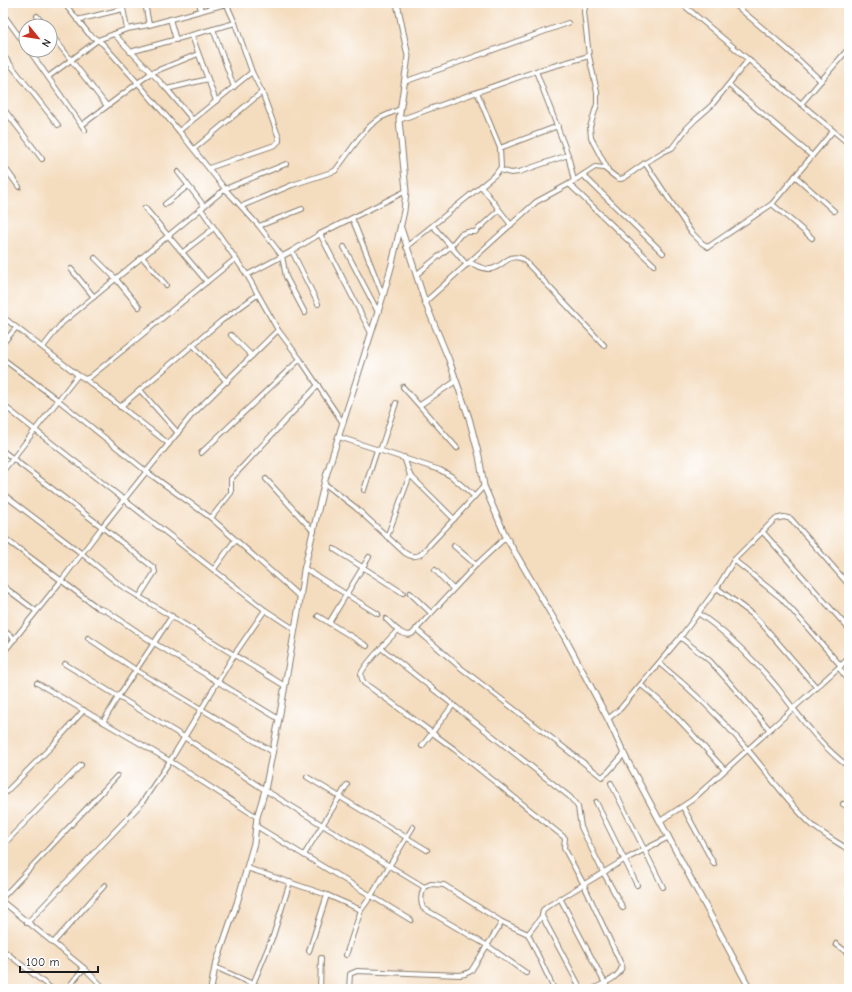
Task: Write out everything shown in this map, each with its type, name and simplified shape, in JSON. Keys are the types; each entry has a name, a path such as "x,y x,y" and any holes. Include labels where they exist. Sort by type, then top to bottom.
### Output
{"street":[{"path":"64,3 89,34 103,44 137,82 194,149 225,189 259,226 282,256 286,277 305,313"},
{"path":"122,3 127,29"},
{"path":"145,3 149,25"},
{"path":"199,3 201,10"},
{"path":"211,989 215,967 237,903 254,843 257,817 265,790 285,686 304,568 325,484 383,296 404,211 406,191 399,120 408,56 397,3"},
{"path":"586,3 584,12 589,56 597,92 597,104 590,127 590,138 609,171"},
{"path":"681,3 849,144"},
{"path":"733,3 787,49 821,81"},
{"path":"48,78 70,59 98,40 127,29 149,25 226,4 235,23 252,72 262,92 279,138 275,145 209,168"},
{"path":"77,20 123,9"},
{"path":"3,14 18,35"},
{"path":"170,19 176,40"},
{"path":"130,52 235,23"},
{"path":"404,82 568,23"},
{"path":"213,29 234,86"},
{"path":"114,34 167,89 192,119"},
{"path":"192,36 216,101"},
{"path":"58,43 106,106"},
{"path":"801,104 849,48"},
{"path":"82,125 137,82 151,73 198,54"},
{"path":"3,55 58,125"},
{"path":"399,120 536,71 589,56"},
{"path":"34,58 85,130"},
{"path":"425,302 469,264 536,202 574,182 595,167 604,168 620,179 672,148 695,120 711,106 749,59"},
{"path":"536,71 568,155 574,182"},
{"path":"179,131 252,72"},
{"path":"167,89 208,79"},
{"path":"729,85 812,156"},
{"path":"194,149 262,92"},
{"path":"406,246 433,226 500,170 500,148 477,92"},
{"path":"3,108 42,159"},
{"path":"242,206 292,185 335,171 370,126 380,118 400,109"},
{"path":"500,148 558,126"},
{"path":"645,163 691,232 708,247 772,204 833,131"},
{"path":"500,170 511,173 519,172 568,155"},
{"path":"43,347 62,323 225,189 286,164"},
{"path":"3,165 20,187"},
{"path":"178,172 202,207 214,228 247,275 278,330 300,359 343,423"},
{"path":"583,175 663,253"},
{"path":"795,176 834,211"},
{"path":"569,184 654,265"},
{"path":"165,204 188,186"},
{"path":"481,186 511,225"},
{"path":"247,275 320,234 406,191"},
{"path":"772,204 812,238"},
{"path":"145,208 207,282"},
{"path":"259,226 302,209"},
{"path":"416,275 451,246 461,234 475,232 499,210"},
{"path":"352,218 368,255 383,296"},
{"path":"433,226 469,264 492,268 513,257 523,259 604,345"},
{"path":"400,227 425,302 456,381 479,456 484,486 506,537 565,638 608,719 624,754 750,989"},
{"path":"182,252 214,228"},
{"path":"320,234 371,333"},
{"path":"344,247 378,312"},
{"path":"292,251 318,304"},
{"path":"142,257 166,285"},
{"path":"95,258 116,279 139,307"},
{"path":"85,379 101,369 235,259"},
{"path":"71,269 94,296"},
{"path":"120,407 220,321 257,295"},
{"path":"3,317 169,444"},
{"path":"3,343 16,328"},
{"path":"3,653 61,581 102,526 125,500 191,416 278,330"},
{"path":"231,336 252,356"},
{"path":"193,345 227,382"},
{"path":"3,359 58,400 147,472 211,518 300,597"},
{"path":"201,453 300,359"},
{"path":"3,471 78,375"},
{"path":"420,405 456,381"},
{"path":"211,518 231,493 231,479 318,385"},
{"path":"403,387 457,448"},
{"path":"140,390 178,433"},
{"path":"364,490 396,403"},
{"path":"3,405 265,610 294,629"},
{"path":"340,437 404,457 451,476 474,496"},
{"path":"3,451 102,526 154,568 155,572 139,597"},
{"path":"404,457 410,475 454,519"},
{"path":"387,536 410,475"},
{"path":"266,479 314,532"},
{"path":"325,484 355,507 410,556 420,554 484,486"},
{"path":"3,494 81,553 120,585 285,686"},
{"path":"608,719 620,709 680,638 717,588 734,560 775,519 784,517 791,520 849,585"},
{"path":"762,531 849,629"},
{"path":"3,537 98,608 106,610 154,643 219,681 279,719"},
{"path":"386,619 398,630 409,635 476,565 506,537"},
{"path":"214,569 235,540"},
{"path":"454,546 476,565"},
{"path":"334,549 403,593"},
{"path":"329,623 369,557"},
{"path":"734,560 781,598 840,667 849,681"},
{"path":"304,568 378,614"},
{"path":"435,570 453,589"},
{"path":"3,586 36,611"},
{"path":"717,588 752,614 817,688"},
{"path":"410,593 431,613"},
{"path":"27,923 141,804 170,761 234,655 265,610"},
{"path":"698,613 713,623 752,659 836,758 849,768"},
{"path":"104,722 118,697 172,616"},
{"path":"318,616 367,646"},
{"path":"416,629 461,668 602,776 608,772 624,754"},
{"path":"3,630 14,639"},
{"path":"398,630 362,672 362,680 364,683 432,732 565,838 564,848 583,883 622,966 620,973 593,989"},
{"path":"88,638 136,670 273,752"},
{"path":"680,638 710,661 769,729"},
{"path":"381,648 570,797 578,807 581,827 623,908"},
{"path":"660,821 683,807 849,658"},
{"path":"658,663 682,682 717,716 812,824 849,850"},
{"path":"65,664 184,737 265,790 424,887"},
{"path":"37,683 170,761 257,817"},
{"path":"641,685 683,722 724,770"},
{"path":"422,746 453,704"},
{"path":"3,795 52,746 84,710"},
{"path":"3,845 81,765"},
{"path":"3,897 117,776"},
{"path":"307,776 427,850"},
{"path":"611,783 663,887"},
{"path":"304,855 346,785"},
{"path":"596,802 637,885"},
{"path":"843,804 849,808"},
{"path":"683,807 714,864"},
{"path":"256,826 411,920"},
{"path":"346,955 361,910 413,827"},
{"path":"528,934 542,916 543,910 560,898 624,860 669,837"},
{"path":"247,868 327,895 361,910"},
{"path":"253,984 273,936 290,882"},
{"path":"526,973 488,946 423,908 421,903 424,887 431,884 444,885 502,922 528,934 554,989"},
{"path":"53,943 105,885"},
{"path":"309,951 327,895"},
{"path":"560,898 608,989"},
{"path":"3,902 84,968 103,989"},
{"path":"542,916 581,989"},
{"path":"349,989 350,974 357,971 465,974 471,971 502,922"},
{"path":"836,944 849,954"},
{"path":"3,950 52,989"},
{"path":"320,989 321,958"},
{"path":"215,967 264,989"},
{"path":"68,989 84,968"}]}
